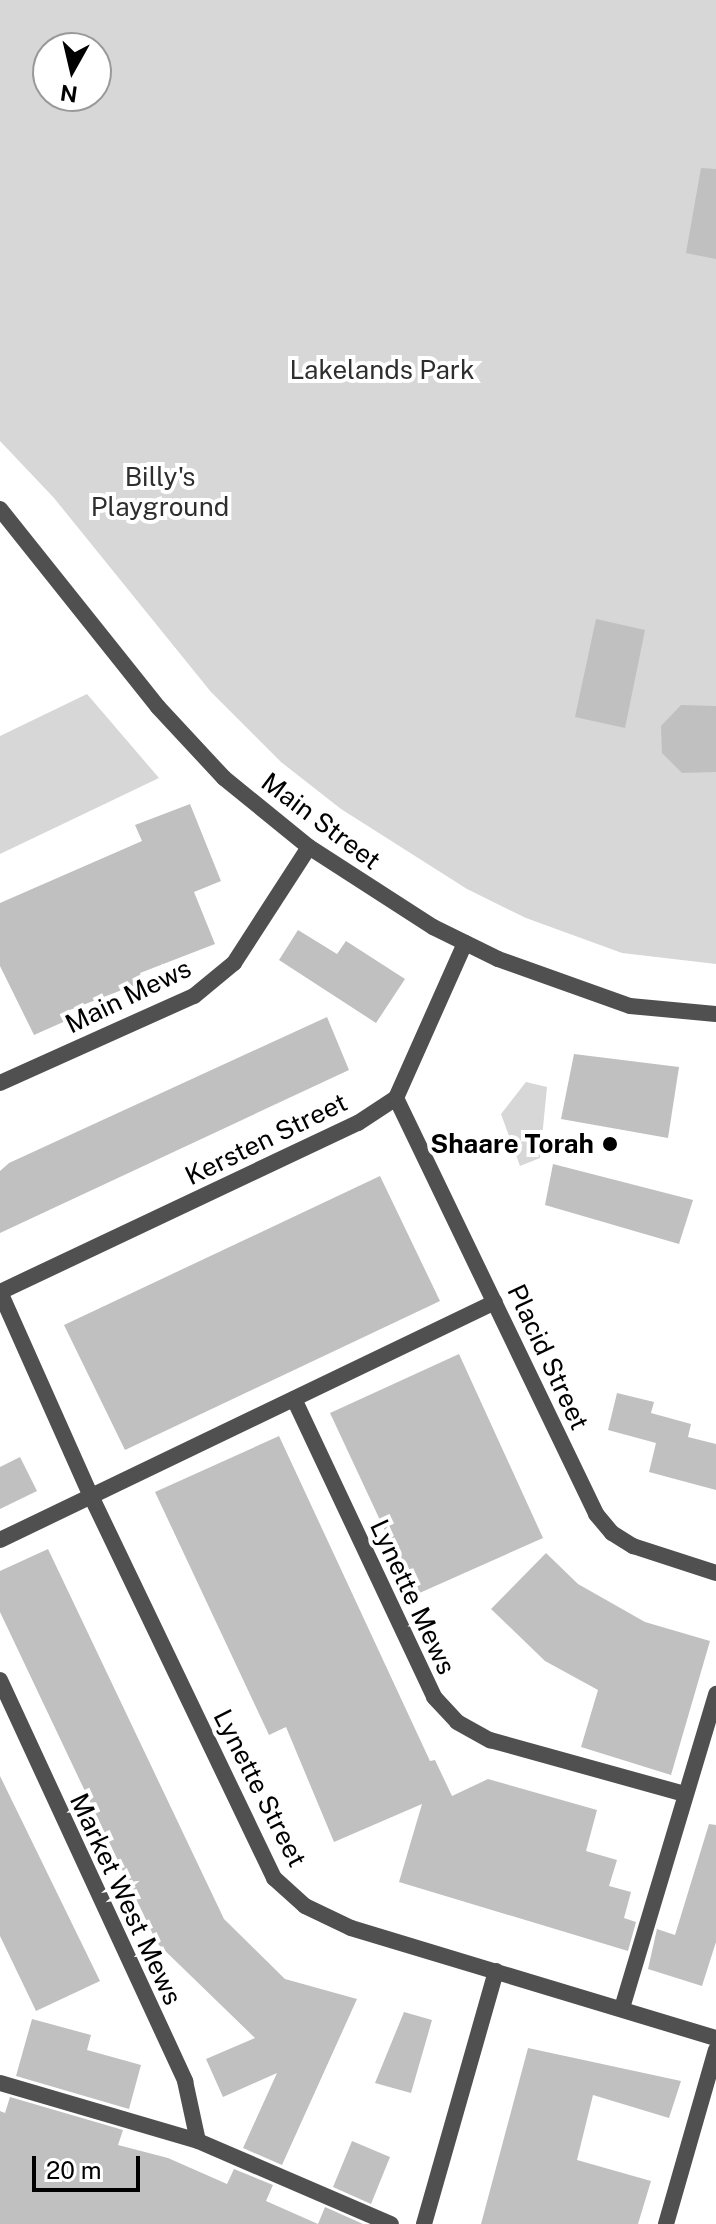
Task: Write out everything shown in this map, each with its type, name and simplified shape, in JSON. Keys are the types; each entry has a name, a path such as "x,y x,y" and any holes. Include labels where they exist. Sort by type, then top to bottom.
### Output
{"street":[{"name":"Main Street","path":"0,509 158,707 224,778 309,847 465,943 608,1001 659,1011 716,1014"},
{"name":"Main Mews","path":"0,1083 194,996 234,963 309,847"},
{"path":"396,1098 465,943"},
{"name":"Kersten Street","path":"0,1292 358,1123 396,1098"},
{"name":"Placid Street","path":"396,1098 596,1514 633,1546 716,1573"},
{"name":"Lynette Street","path":"0,1292 91,1496 274,1878 305,1906 351,1928 716,2038"},
{"path":"0,1540 495,1302"},
{"name":"Lynette Mews","path":"294,1399 434,1697 457,1722 490,1740 685,1794"},
{"name":"Market West Mews","path":"0,1680 185,2081 198,2141"},
{"path":"622,2008 716,1694"},
{"path":"424,2224 496,1971"},
{"path":"666,2224 716,2050"},
{"path":"0,2083 198,2141 391,2224"}],"green space":[{"name":"Lakelands Park","path":"0,0 716,0 716,964 622,953 526,918 467,889 341,809 281,762 211,692 54,498 0,441"},
{"path":"87,694 159,778 0,854 0,736"},
{"path":"526,1082 547,1087 540,1158 520,1166 501,1114"}],"building":[{"path":"701,168 716,169 716,259 686,253"},
{"path":"596,619 645,630 625,728 575,717"},
{"path":"681,705 716,706 716,772 682,773 662,753 661,726"},
{"path":"190,804 221,881 194,892 215,944 140,973 143,982 67,1011 70,1019 34,1035 0,966 0,903 142,841 135,825"},
{"path":"298,930 337,954 346,941 405,979 376,1023 279,960"},
{"path":"327,1017 349,1070 0,1233 0,1171 9,1163"},
{"path":"574,1054 679,1067 668,1138 561,1119"},
{"path":"553,1164 693,1200 679,1244 545,1205"},
{"path":"380,1176 440,1301 125,1450 64,1325"},
{"path":"459,1354 543,1538 415,1595 330,1413"},
{"path":"617,1393 654,1402 651,1413 691,1424 688,1437 716,1444 716,1490 649,1472 656,1443 608,1430"},
{"path":"279,1436 430,1761 435,1760 452,1796 488,1779 597,1810 586,1851 617,1860 609,1886 631,1892 624,1918 636,1922 628,1951 399,1882 422,1804 334,1842 286,1727 269,1735 155,1492"},
{"path":"20,1457 37,1491 0,1509 0,1467"},
{"path":"48,1549 224,1919 285,1979 357,1999 282,2165 243,2148 277,2073 223,2097 206,2059 255,2038 157,1943 0,1612 0,1571"},
{"path":"546,1553 578,1584 645,1622 710,1641 671,1775 581,1747 598,1690 545,1661 491,1609"},
{"path":"0,1776 100,1981 36,2011 0,1936"},
{"path":"709,1824 716,1825 716,1942 702,1986 648,1969 657,1929 675,1935"},
{"path":"404,2012 432,2020 411,2093 375,2083"},
{"path":"32,2019 91,2035 87,2050 141,2065 129,2109 16,2076"},
{"path":"528,2048 681,2081 669,2118 593,2095 577,2160 651,2181 638,2224 481,2224"},
{"path":"10,2097 123,2130 118,2145 168,2158 227,2184 234,2169 273,2185 266,2201 318,2224 0,2224 0,2111 5,2113"},
{"path":"352,2141 390,2157 371,2204 333,2187"},
{"path":"325,2207 363,2224 318,2224"}],"place":[{"name":"Shaare Torah","path":"610,1144"}],"park label":[{"name":"Billy's Playground","path":"160,492"}]}
